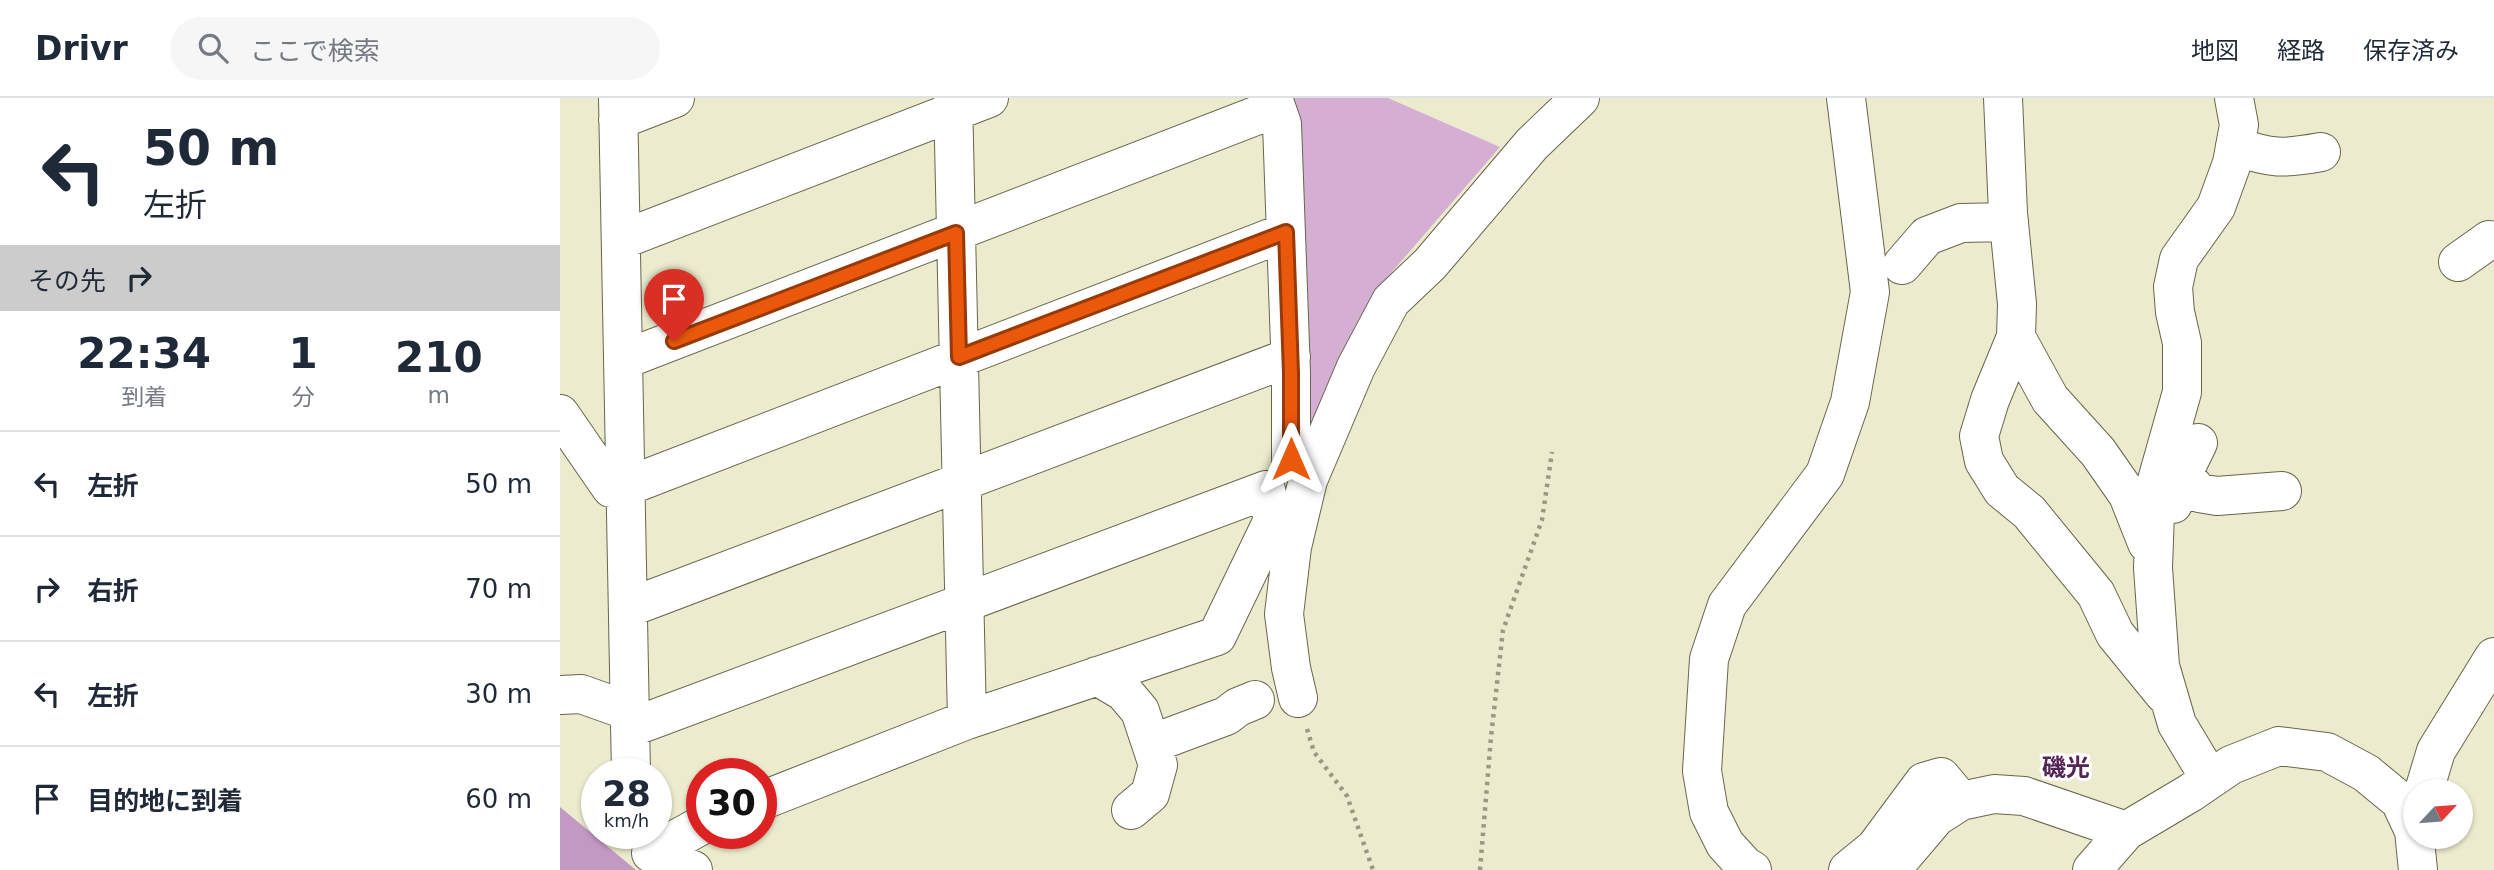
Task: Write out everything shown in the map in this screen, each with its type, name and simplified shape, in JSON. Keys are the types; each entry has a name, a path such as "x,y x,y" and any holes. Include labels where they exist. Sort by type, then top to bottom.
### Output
{"street":[{"path":"630,758 618,109 675,98"},
{"path":"621,240 953,105 989,98"},
{"path":"1298,698 1284,614 1292,547 1308,480 1356,368 1391,301 1430,264 1532,144 1580,98"},
{"path":"1752,870 1725,844 1709,812 1703,771 1709,659 1727,605 1825,474 1850,402 1870,292 1846,98"},
{"path":"2003,98 2017,337 1979,436 1984,461 2002,491 2029,512 2096,594 2115,634 2171,704"},
{"path":"2210,779 2177,724 2160,666 2154,558 2155,484 2182,393 2182,343 2173,287 2179,259 2216,207 2232,163 2239,125 2234,98"},
{"path":"623,360 956,233 1275,103 1282,124 1291,357 1291,459"},
{"path":"953,105 967,720"},
{"path":"2235,146 2266,157 2294,157 2320,152"},
{"path":"1902,265 1927,236 1961,223 2009,222"},
{"path":"560,414 611,488 625,487 1286,232"},
{"path":"2458,262 2489,240 2494,241"},
{"path":"2017,337 2050,399 2098,452 2128,495 2154,558"},
{"path":"628,608 1291,357"},
{"path":"2154,558 2169,529 2176,488 2191,459 2199,493 2217,496 2282,491"},
{"path":"560,695 581,694 629,719 965,601 1265,490 1273,520 1217,636 967,720 777,795"},
{"path":"2425,779 2436,751 2494,657"},
{"path":"1097,676 1124,692 1140,711 1158,765 1150,794 1130,810"},
{"path":"1151,744 1226,716 1255,700"},
{"path":"2092,870 2126,831 2231,765 2279,746 2326,752 2366,773 2403,801"},
{"path":"1848,870 1875,848 1924,782 1941,777 1961,801"},
{"path":"1891,870 1936,817 1961,801 1994,794 2024,796 2126,831"},
{"path":"658,849 693,870"},
{"path":"2416,849 2418,870"}],"path":[{"path":"1480,870 1503,629 1542,520 1552,452"},
{"path":"1298,698 1314,752 1347,796 1373,870"}],"shaded area":[{"path":"1288,98 1388,98 1500,147 1372,295 1305,447"},
{"path":"560,807 581,824 581,849 611,849 636,870 560,870"}],"district":[{"name":"磯光","path":"2066,768"}],"route":[{"path":"674,341 956,233 959,357 1286,232 1291,459"}]}
